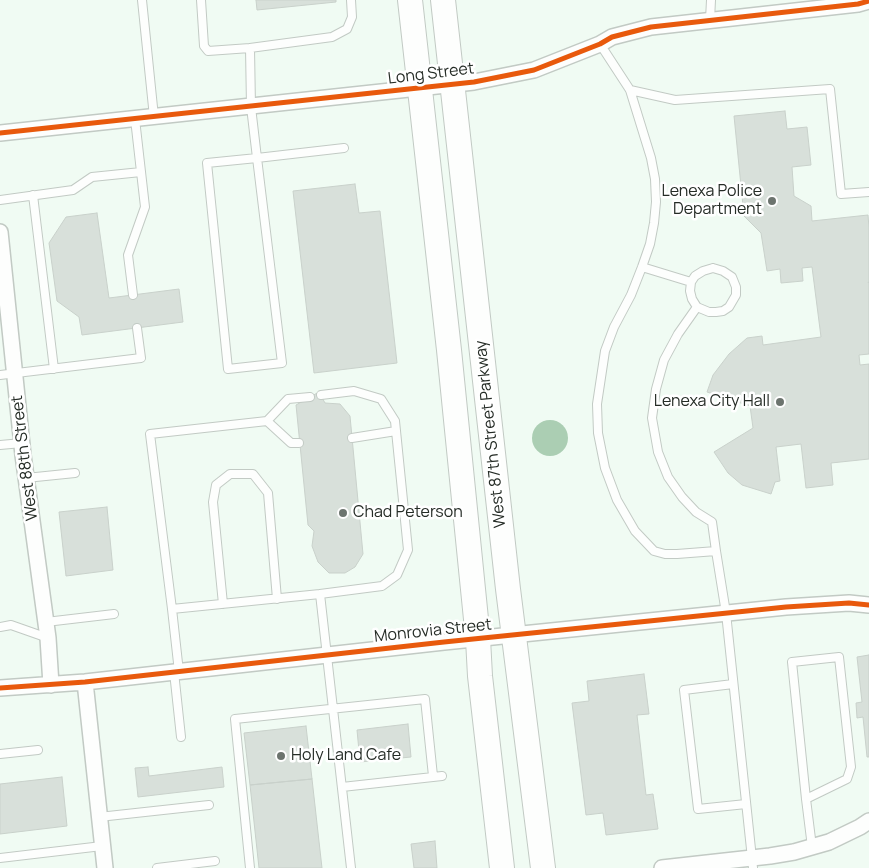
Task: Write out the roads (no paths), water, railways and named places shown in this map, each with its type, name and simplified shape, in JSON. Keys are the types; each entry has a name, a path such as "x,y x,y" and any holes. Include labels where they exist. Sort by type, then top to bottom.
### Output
{"main road":[{"name":"West 87th Street Parkway","path":"410,0 448,340 478,639 480,676 502,868"},
{"name":"West 87th Street Parkway","path":"443,0 514,635 543,868"}],"street":[{"name":"Long Street","path":"0,133 474,82 534,70 600,44 612,37 651,27 865,3"},
{"name":"West 88th Street","path":"0,232 7,375 22,443 48,638 51,685"},
{"name":"Monrovia Street","path":"0,688 85,682 786,607 849,603 869,605"},
{"path":"85,682 105,868"},
{"path":"662,868 752,863 829,842 869,822"}],"lane":[{"path":"142,0 154,117"},
{"path":"201,0 204,46 208,51 250,48 332,37 347,29 352,17 350,0"},
{"path":"710,20 711,0"},
{"path":"600,44 630,90 651,158 655,179 656,202 650,244 631,295 614,327 605,351 597,404 598,433 605,468 618,500 636,531 654,551 665,554 716,551"},
{"path":"250,48 252,106 257,158 282,364 228,369 208,163 257,158 344,148"},
{"path":"630,90 675,100 830,89 841,194 869,192"},
{"path":"133,295 128,255 145,207 135,119"},
{"path":"0,200 73,190 92,178 141,172"},
{"path":"33,195 54,369"},
{"path":"642,267 691,282"},
{"path":"713,268 723,270 732,277 736,287 736,295 729,307 723,311 709,312 697,307 692,299 690,291 691,282 695,276 704,271 713,268"},
{"path":"697,307 678,334 664,360 656,389 652,418 658,452 668,478 682,498 696,512 712,522 726,613 752,863"},
{"path":"7,375 141,358 137,328"},
{"path":"172,609 382,586 397,575 408,550 395,421 380,399 354,391 321,395"},
{"path":"181,736 172,609 150,434 267,421 288,399 310,397"},
{"path":"267,421 291,443 300,443"},
{"path":"352,438 396,432"},
{"path":"0,445 22,443"},
{"path":"26,478 74,473"},
{"path":"222,604 213,502 216,485 230,474 254,474 268,493 277,598"},
{"path":"320,594 351,868"},
{"path":"46,622 114,614"},
{"path":"0,627 10,625 48,638"},
{"path":"806,799 847,779 851,767 839,657 792,662 806,799 812,847"},
{"path":"733,684 684,690 698,809 746,804"},
{"path":"250,868 235,719 425,699 433,776"},
{"path":"0,754 38,750"},
{"path":"342,787 442,776"},
{"path":"99,818 209,805"},
{"path":"0,858 102,846"},
{"path":"157,868 215,861"}],"place":[{"name":"Lenexa Police Department","path":"772,201"},
{"name":"Lenexa City Hall","path":"780,402"},
{"name":"Chad Peterson","path":"343,513"},
{"name":"Holy Land Cafe","path":"281,756"}]}
